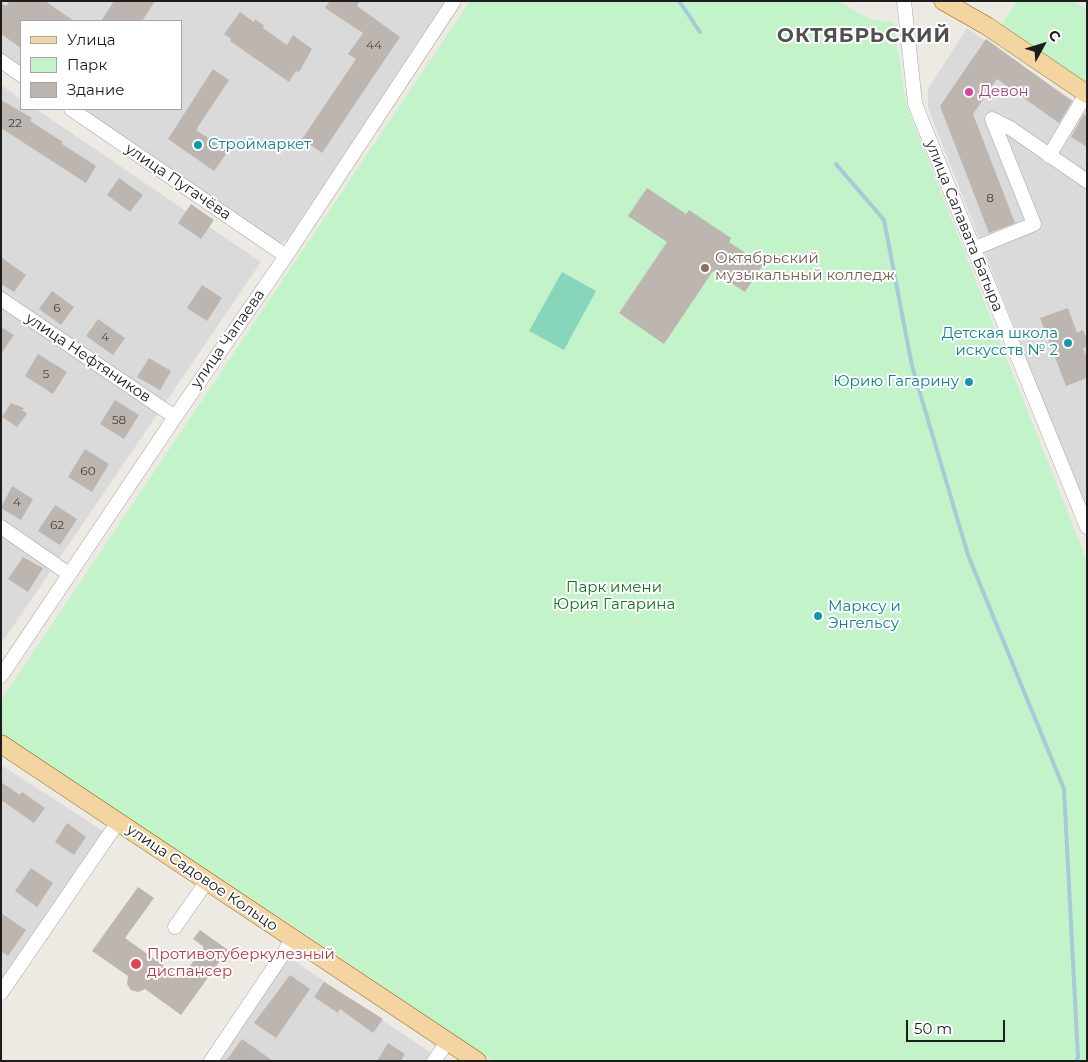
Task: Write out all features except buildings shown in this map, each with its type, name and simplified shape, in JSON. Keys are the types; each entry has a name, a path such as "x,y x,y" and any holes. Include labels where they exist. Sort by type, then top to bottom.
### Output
{"main road":[{"path":"943,1 987,26 1086,94"},
{"name":"улица Садовое Кольцо","path":"1,744 477,1061"}],"street":[{"name":"улица Чапаева","path":"1,676 286,256 454,1"},
{"name":"улица Салавата Батыра","path":"904,1 915,103 1087,527"},
{"path":"1,62 20,74"},
{"path":"1049,156 1086,94"},
{"name":"улица Пугачёва","path":"71,110 286,256"},
{"path":"973,249 1034,224 992,119 1010,128 1087,181"},
{"name":"улица Нефтяников","path":"1,299 175,417"},
{"path":"1,527 70,574"},
{"path":"1,992 118,822"},
{"path":"175,927 207,881"},
{"path":"211,1061 293,939"},
{"path":"434,1061 448,1041"}],"shaded area":[{"path":"1,1 446,1 288,239 282,243 279,243 81,110 182,110 182,20 20,20 20,68 1,55"},
{"path":"967,28 1087,110 1087,512 928,108 928,89"},
{"path":"1,85 20,98 20,110 37,110 261,262 1,644"},
{"path":"1,765 103,831 1,993"},
{"path":"287,956 443,1061 218,1061"}],"green space":[{"name":"Парк имени Юрия Гагарина","path":"470,1 838,1 872,20 894,22 906,104 1087,561 1087,1061 493,1061 313,939 1,735 1,700"},
{"path":"1017,1 1074,1 1087,10 1087,91 998,30"},
{"path":"562,272 596,291 564,350 529,331"}],"waterway":[{"path":"679,1 700,32"},
{"path":"836,164 884,220 912,366 968,555 1064,789 1078,1058 1076,1061"}],"place":[{"name":"Девон","path":"969,92"},
{"name":"Строймаркет","path":"198,145"},
{"name":"Октябрьский музыкальный колледж","path":"705,268"},
{"name":"Детская школа искусств № 2","path":"1068,343"},
{"name":"Юрию Гагарину","path":"969,382"},
{"name":"Марксу и Энгельсу","path":"818,616"},
{"name":"Противотуберкулезный диспансер","path":"136,964"}],"district":[{"name":"ОКТЯБРЬСКИЙ","path":"864,36"}]}
